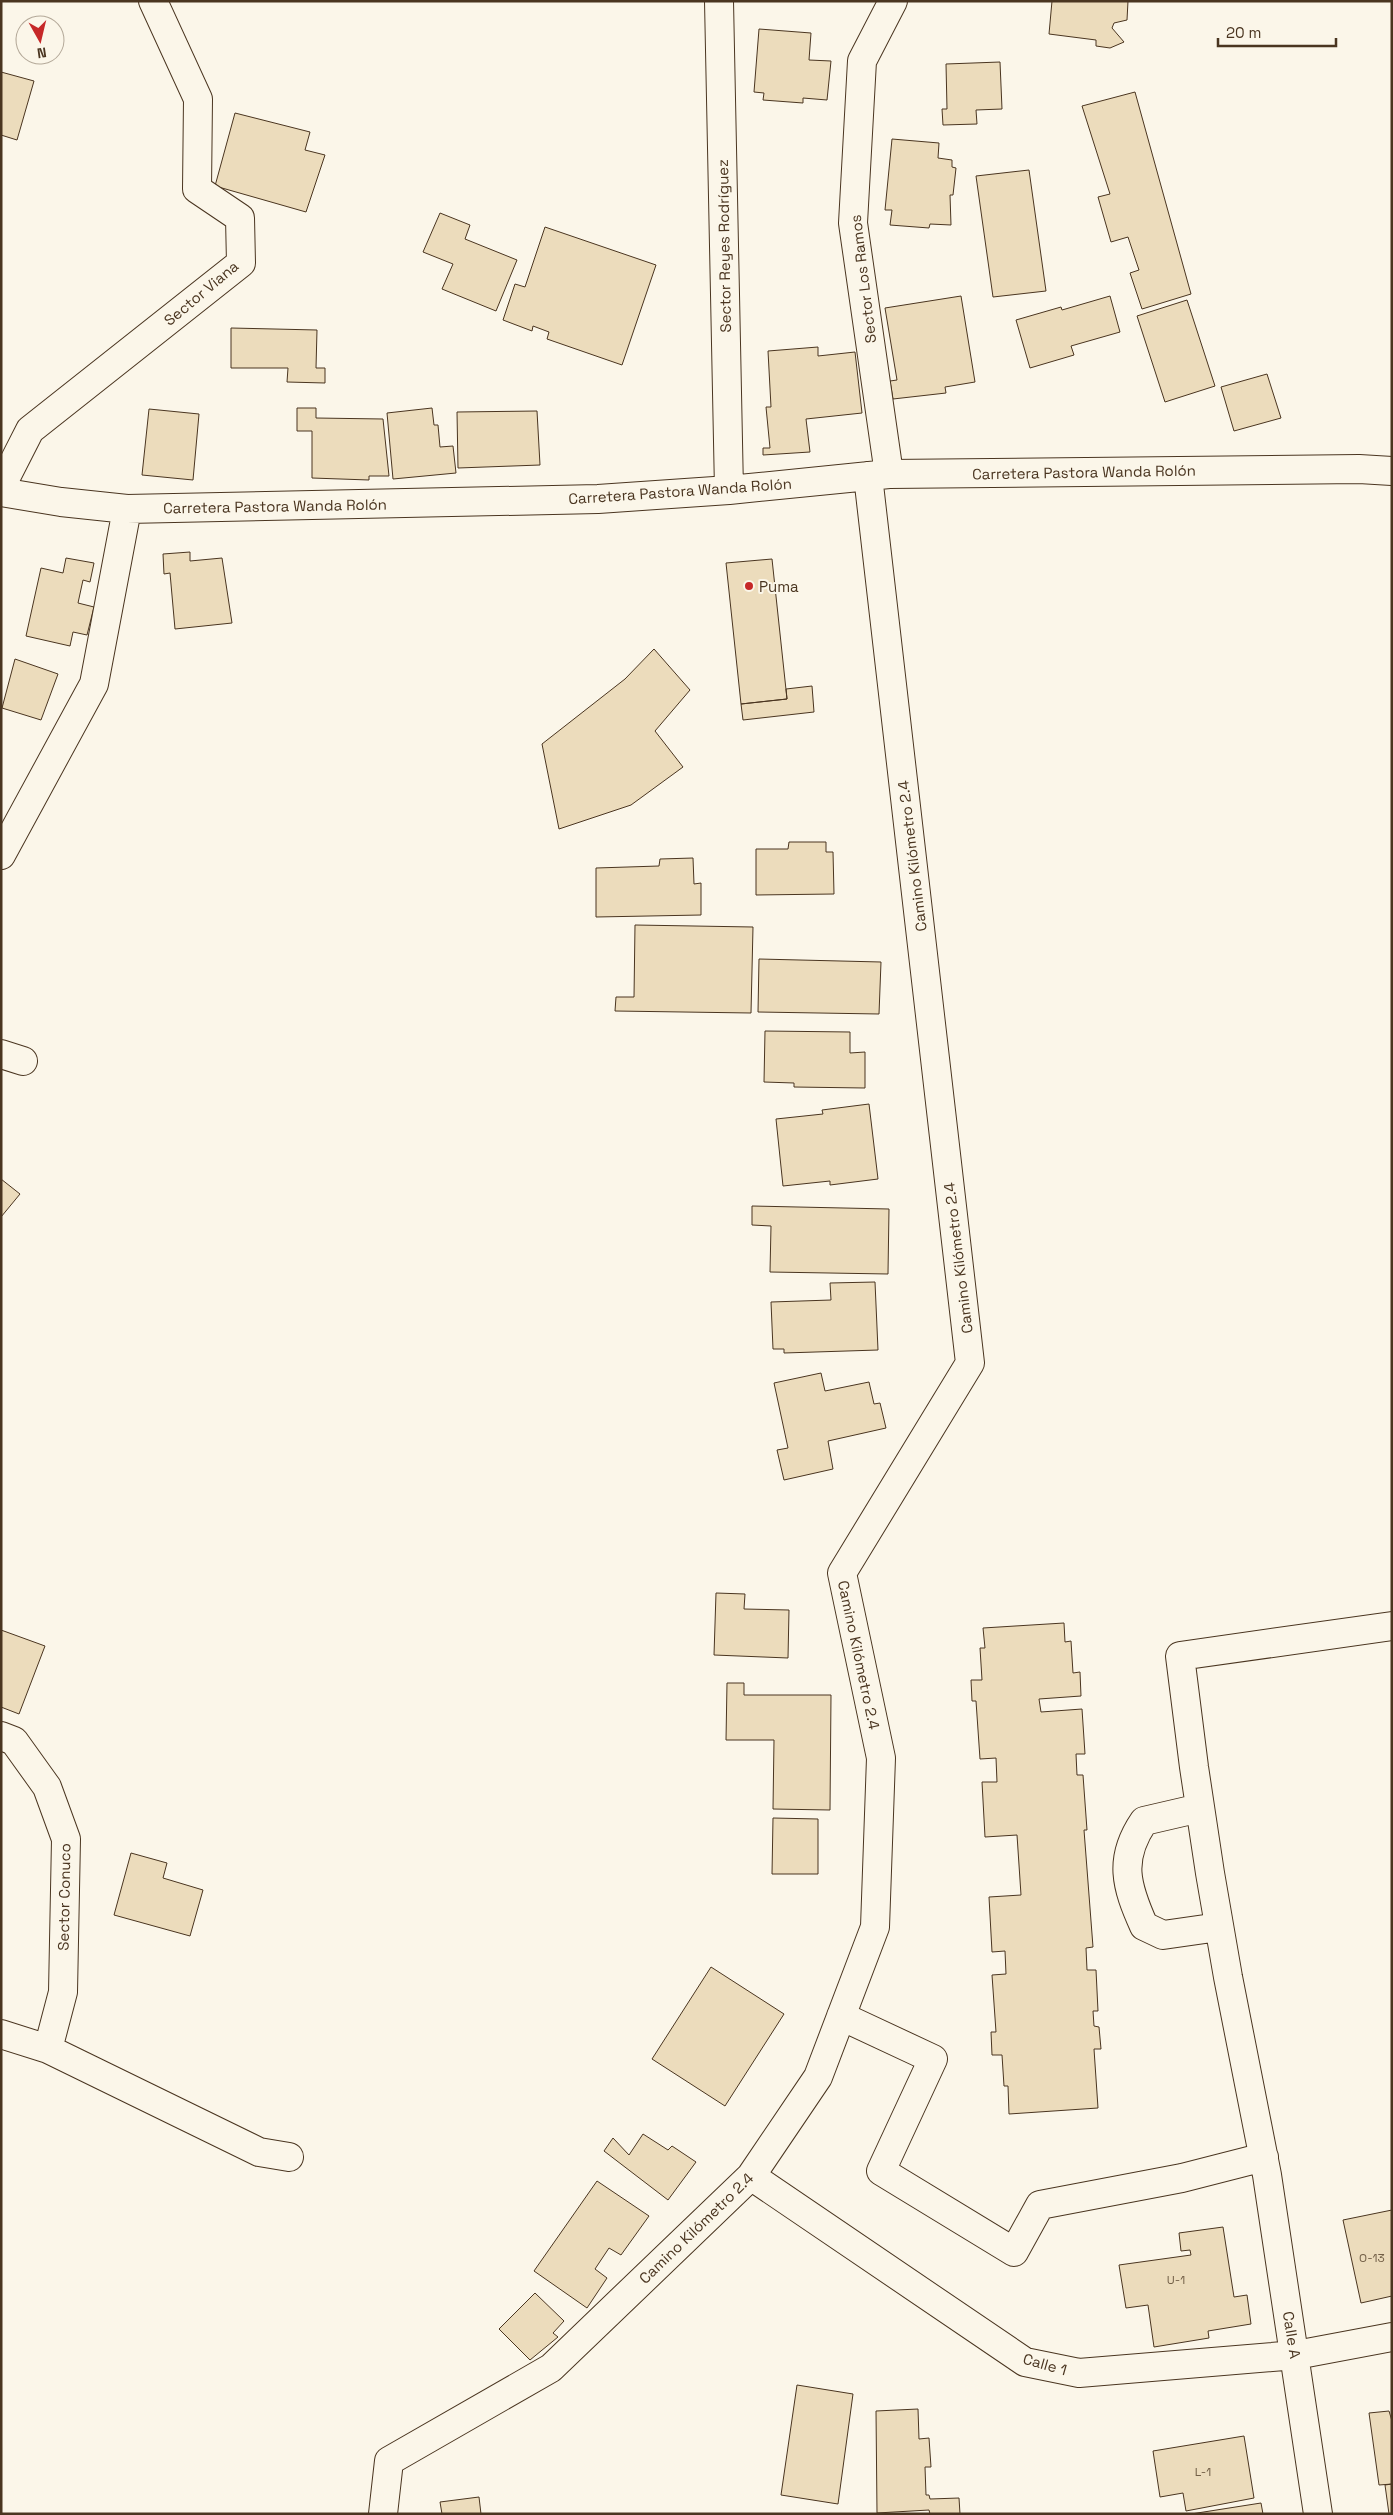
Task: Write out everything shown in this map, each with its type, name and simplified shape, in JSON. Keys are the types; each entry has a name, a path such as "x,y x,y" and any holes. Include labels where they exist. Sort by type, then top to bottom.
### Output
{"street":[{"name":"Sector Viana","path":"1,487 30,430 241,263 240,218 197,189 198,99 153,1"},
{"name":"Sector Reyes Rodríguez","path":"719,1 729,490"},
{"name":"Sector Los Ramos","path":"878,475 853,223 862,61 893,1"},
{"name":"Carretera Pastora Wanda Rolón","path":"1359,469 1392,455"},
{"name":"Carretera Pastora Wanda Rolón","path":"1,492 61,502 127,509 598,498 729,490 878,475 1359,469 1392,471"},
{"name":"Camino Kilómetro 2.4","path":"383,2514 389,2461 551,2368 751,2176 818,2077 876,1927 881,1758 842,1572 970,1363 878,475"},
{"path":"1,856 94,684 127,509"},
{"name":"Calle A","path":"1318,2514 1296,2355 1264,2157 1219,1927 1200,1808 1180,1656 1392,1626"},
{"name":"Sector Conuco","path":"1,1736 14,1741 48,1786 66,1839 63,1992 48,2049"},
{"path":"1200,1808 1144,1821 1132,1839 1126,1863 1135,1905 1144,1926 1163,1935 1219,1927"},
{"path":"841,2016 933,2059 881,2171 1014,2252 1040,2205 1182,2178 1264,2157"},
{"path":"1,2034 48,2049 259,2152 289,2157"},
{"name":"Calle 1","path":"751,2176 1025,2362 1079,2373 1296,2355 1392,2337"}],"building":[{"path":"1052,1 1128,1 1127,20 1114,23 1112,28 1124,42 1110,48 1096,46 1096,40 1049,34"},
{"path":"759,29 811,33 809,60 831,61 827,100 803,98 803,103 763,100 764,93 754,92"},
{"path":"1000,62 1002,109 976,110 977,124 943,125 942,109 947,109 946,64"},
{"path":"1,72 34,81 17,140 1,135"},
{"path":"1135,92 1191,294 1142,309 1130,273 1139,270 1128,237 1111,242 1098,197 1110,194 1082,106"},
{"path":"235,113 310,132 305,150 325,155 306,212 215,186"},
{"path":"892,139 939,143 938,158 952,160 952,167 956,168 953,195 950,195 951,225 930,224 929,228 890,225 892,210 885,210"},
{"path":"1029,170 1046,291 993,297 976,176"},
{"path":"440,213 470,225 465,239 517,260 496,311 442,289 453,264 423,252"},
{"path":"545,227 656,265 622,365 547,339 549,332 533,326 532,331 503,320 515,284 525,287"},
{"path":"961,296 975,382 945,387 946,393 893,399 890,381 897,380 885,308"},
{"path":"1110,296 1120,332 1071,346 1074,355 1030,368 1016,320 1061,307 1062,310"},
{"path":"1187,300 1215,386 1165,402 1137,316"},
{"path":"231,328 317,330 316,368 325,368 325,383 287,382 288,368 231,368"},
{"path":"818,347 818,356 855,352 862,413 806,419 810,452 763,455 763,448 770,448 766,407 771,407 768,351"},
{"path":"1267,374 1281,418 1234,431 1221,387"},
{"path":"297,408 316,408 316,418 383,419 389,476 369,476 369,480 312,478 312,431 297,431"},
{"path":"432,408 434,425 438,425 440,447 453,446 456,473 393,479 387,413"},
{"path":"149,409 199,414 193,480 142,475"},
{"path":"537,411 540,465 458,468 457,412"},
{"path":"190,552 190,561 222,558 232,623 175,629 170,573 164,574 163,554"},
{"path":"66,558 94,563 90,582 83,580 78,603 94,607 87,635 73,632 70,646 26,636 41,568 63,573"},
{"path":"772,559 787,699 741,704 726,563"},
{"path":"654,649 690,690 655,731 683,767 631,805 559,829 542,744 625,679"},
{"path":"15,659 58,674 41,720 2,708"},
{"path":"812,686 814,712 743,720 741,704 787,699 786,689"},
{"path":"789,842 826,842 826,852 833,852 834,894 756,895 756,849 788,849"},
{"path":"693,858 694,884 701,883 701,915 596,917 596,868 659,866 660,859"},
{"path":"635,925 753,927 751,1013 615,1011 616,997 634,997"},
{"path":"759,959 881,962 879,1014 758,1012"},
{"path":"765,1031 850,1032 850,1053 865,1052 865,1088 794,1087 794,1083 764,1082"},
{"path":"869,1104 878,1179 830,1185 830,1181 783,1186 776,1119 823,1114 822,1110"},
{"path":"1,1179 20,1194 1,1217"},
{"path":"752,1206 889,1209 888,1274 770,1272 771,1226 752,1225"},
{"path":"875,1282 878,1350 784,1353 784,1349 773,1349 771,1302 831,1300 830,1283"},
{"path":"821,1373 825,1391 869,1382 874,1404 880,1403 886,1428 828,1441 833,1469 784,1480 777,1450 788,1448 774,1383"},
{"path":"716,1593 745,1594 744,1609 789,1610 788,1658 714,1655"},
{"path":"1064,1623 1065,1642 1071,1641 1073,1673 1080,1672 1081,1696 1039,1699 1041,1712 1082,1709 1085,1754 1076,1754 1077,1775 1083,1775 1087,1830 1084,1830 1093,1947 1086,1948 1087,1970 1096,1970 1098,2011 1093,2011 1094,2026 1099,2027 1101,2049 1094,2049 1098,2108 1009,2114 1008,2086 1004,2086 1002,2055 992,2055 991,2032 996,2032 992,1975 1006,1974 1005,1951 992,1952 989,1897 1021,1895 1017,1835 985,1837 982,1782 997,1782 996,1758 980,1759 976,1701 972,1701 971,1680 982,1680 980,1648 985,1648 983,1628"},
{"path":"1,1630 45,1646 19,1714 1,1707"},
{"path":"727,1683 744,1683 744,1695 831,1695 830,1810 773,1809 774,1740 726,1740"},
{"path":"773,1818 818,1819 818,1874 772,1874"},
{"path":"131,1853 167,1863 163,1878 203,1890 190,1936 114,1915"},
{"path":"711,1967 784,2014 725,2106 652,2059"},
{"path":"643,2134 668,2150 672,2146 696,2162 668,2200 604,2151 613,2138 629,2155"},
{"path":"597,2181 649,2216 621,2255 609,2248 595,2269 607,2278 587,2308 534,2271"},
{"path":"1392,2210 1392,2296 1361,2303 1343,2220"},
{"path":"1223,2227 1234,2297 1247,2295 1251,2324 1208,2331 1209,2338 1154,2347 1148,2305 1126,2308 1119,2265 1191,2255 1190,2250 1181,2251 1179,2233"},
{"path":"535,2293 564,2321 553,2333 558,2337 530,2360 499,2329"},
{"path":"797,2385 853,2394 838,2504 781,2495"},
{"path":"918,2409 919,2439 929,2438 931,2467 925,2467 926,2495 929,2495 930,2499 959,2498 960,2514 930,2514 929,2510 877,2513 876,2411"},
{"path":"1389,2411 1392,2421 1392,2484 1379,2485 1369,2413"},
{"path":"1244,2436 1254,2498 1186,2511 1183,2493 1160,2497 1153,2451"},
{"path":"1392,2484 1392,2514 1389,2514 1385,2485"},
{"path":"479,2497 481,2514 442,2514 440,2502"},
{"path":"1261,2503 1263,2514 1191,2514"}],"place":[{"name":"Puma","path":"749,586"}]}
